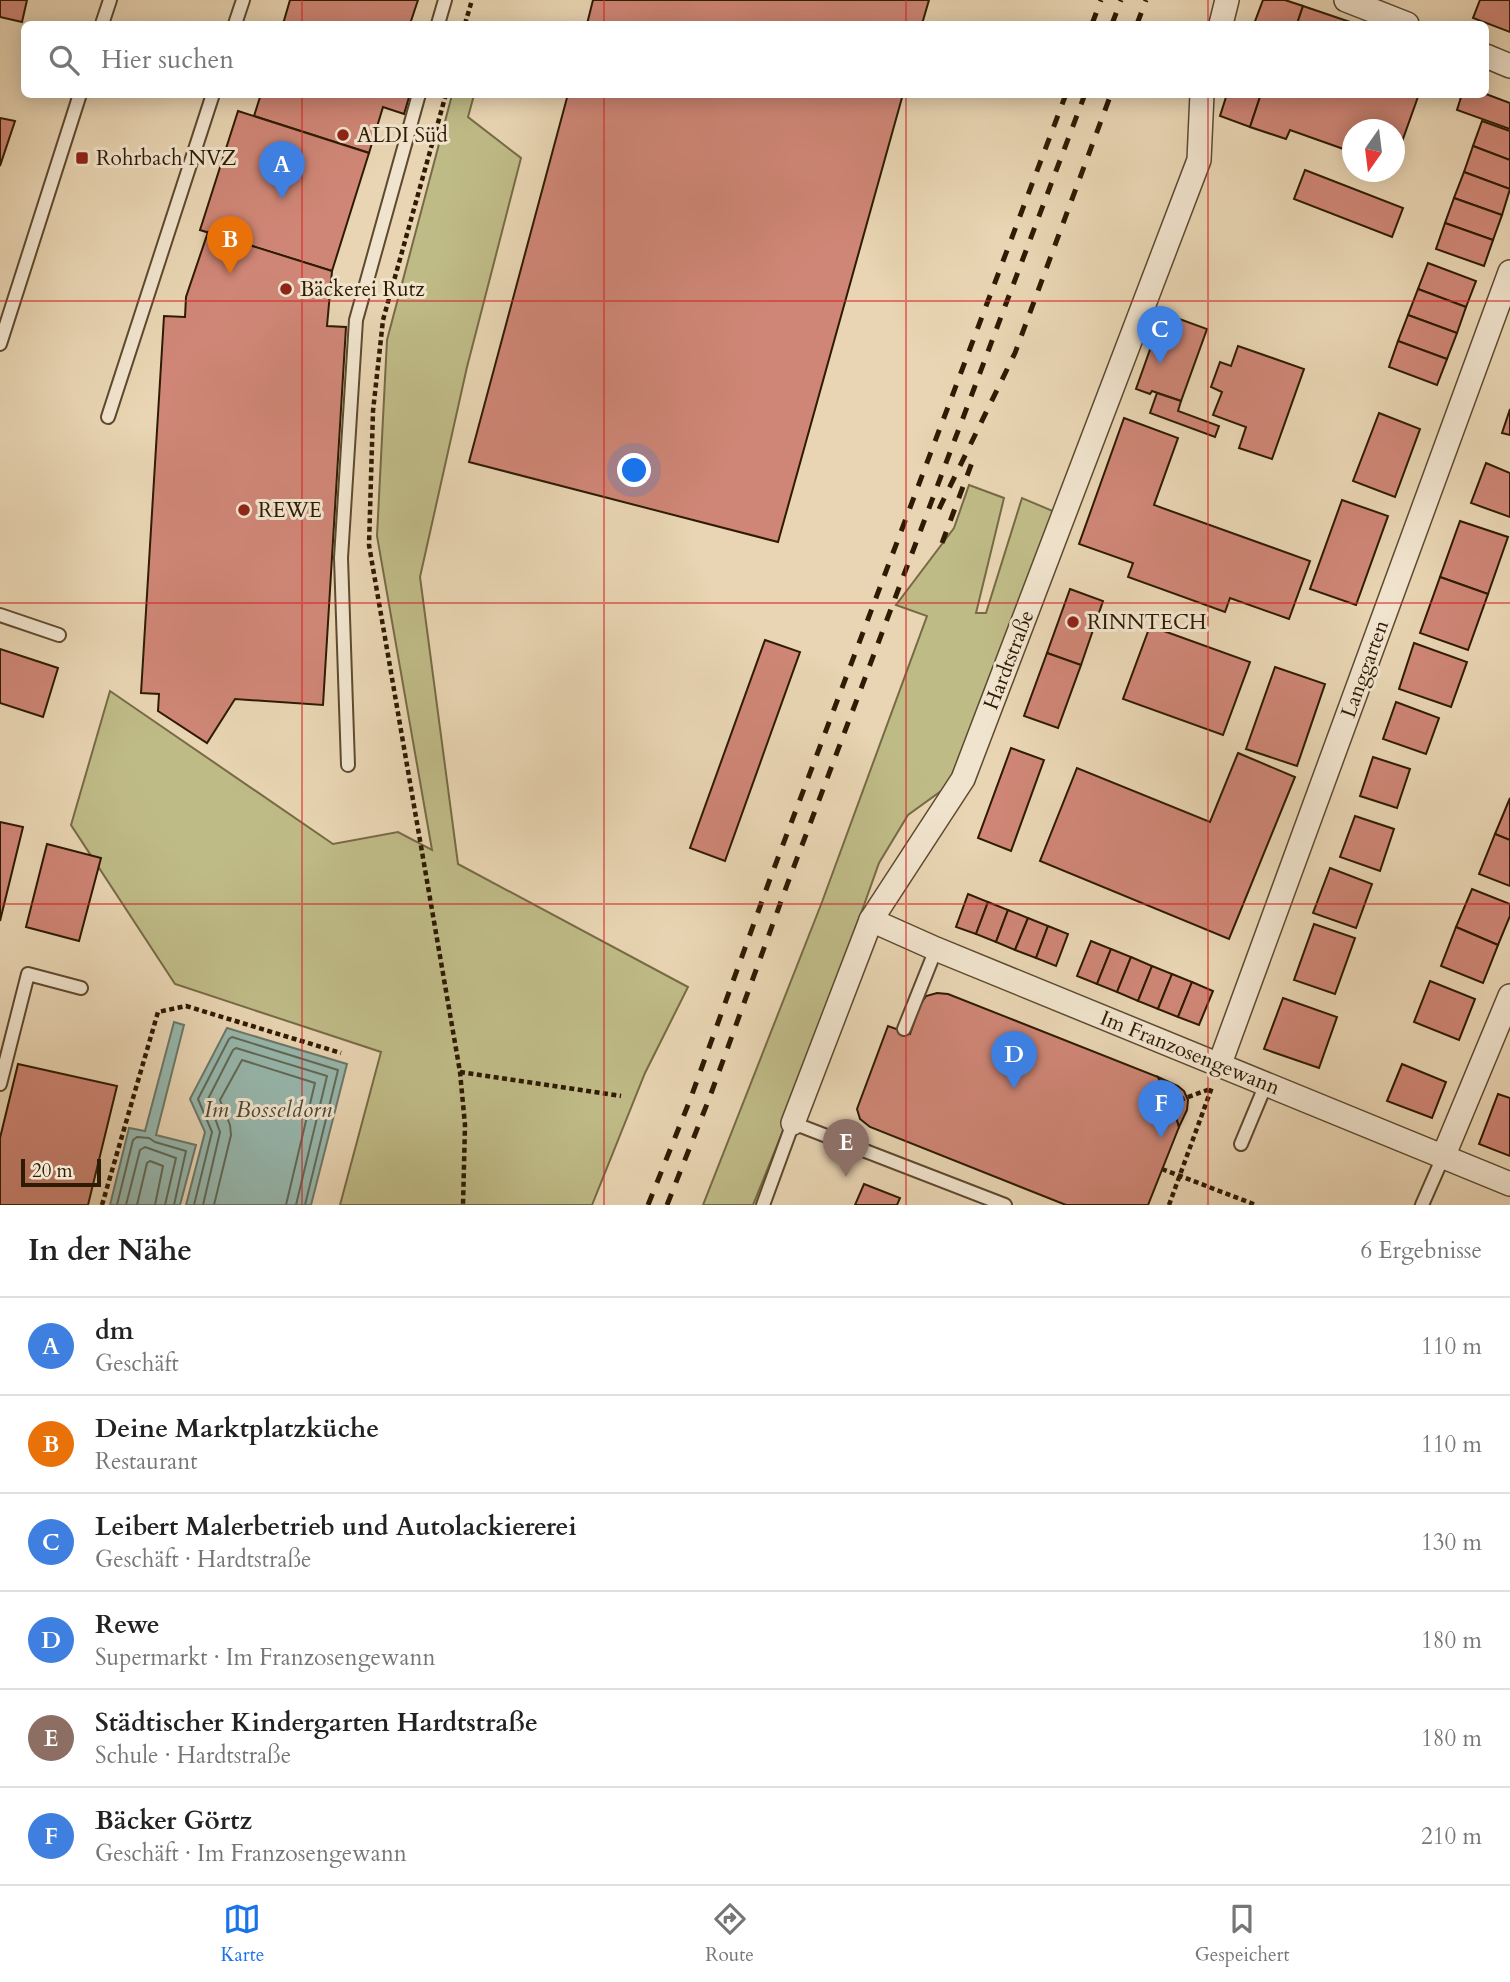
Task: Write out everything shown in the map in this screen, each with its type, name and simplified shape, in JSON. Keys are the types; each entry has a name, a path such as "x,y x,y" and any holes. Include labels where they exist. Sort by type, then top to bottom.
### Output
{"street":[{"path":"1222,21 1227,0"},
{"path":"1346,0 1400,21"},
{"path":"1489,57 1510,66"},
{"name":"Hardtstraße","path":"793,1123 871,920 963,779 1199,160 1202,98"},
{"name":"Langgarten","path":"1219,1066 1510,272"},
{"name":"Im Franzosengewann","path":"871,920 1510,1184"},
{"path":"1443,1157 1510,996"}],"lane":[{"path":"103,21 110,0"},
{"path":"236,21 243,0"},
{"path":"439,21 445,0"},
{"path":"0,344 79,98"},
{"path":"108,417 212,98"},
{"path":"348,765 341,558 356,320 418,98"},
{"path":"0,615 59,635"},
{"path":"904,1029 936,949"},
{"path":"0,1084 28,974 81,988"},
{"path":"1241,1144 1266,1084"},
{"path":"793,1123 1005,1205"},
{"name":"Hardtstraße","path":"763,1205 793,1123"},
{"path":"1422,1205 1443,1157"}],"path":[{"path":"466,21 472,0"},
{"path":"445,98 383,320 373,411 369,545 460,1072 465,1125 463,1205"},
{"path":"102,1205 158,1012 186,1006 341,1053"},
{"path":"1169,1205 1219,1066"},
{"path":"460,1072 621,1096"},
{"path":"1172,1103 1211,1088"},
{"path":"1162,1169 1255,1205"}],"shaded area":[{"path":"451,98 473,98 468,117 521,158 467,367 420,577 458,864 688,987 645,1073 592,1205 340,1205 381,1052 175,984 71,825 110,691 333,844 398,832 432,850 377,536 387,340"},
{"path":"969,485 1004,498 976,613 986,613 1022,498 1055,512 959,778 908,815 879,863 787,1121 753,1205 703,1205 822,902 927,616 896,605 954,528"}],"water":[{"path":"174,1022 184,1025 156,1135 196,1145 180,1205 110,1205 129,1128 145,1131"},
{"name":"Im Bosseldorn","path":"227,1028 347,1064 311,1205 186,1205 205,1132 190,1099"}],"building":[{"path":"0,0 27,0 21,22 0,17"},
{"path":"290,0 418,0 411,21 284,21"},
{"path":"593,0 929,0 923,21 588,21"},
{"path":"1263,0 1285,0 1303,6 1298,21 1255,21"},
{"path":"1480,0 1510,0 1510,32 1489,24 1489,21 1473,18"},
{"path":"1303,6 1347,21 1298,21"},
{"path":"1489,95 1510,103 1510,129 1457,110 1461,98 1489,98"},
{"name":"ALDI Süd","path":"260,98 409,98 404,114 383,107 369,153 254,116"},
{"path":"567,98 902,98 778,542 469,462"},
{"path":"1226,98 1260,98 1250,127 1220,116"},
{"path":"1260,98 1418,98 1405,133 1405,119 1342,119 1342,148 1290,130 1286,139 1250,127"},
{"path":"238,111 369,153 332,271 200,230"},
{"path":"0,118 15,121 0,166"},
{"path":"1482,121 1510,131 1510,160 1473,146"},
{"path":"1473,146 1510,160 1510,189 1464,172"},
{"path":"1305,170 1403,208 1392,237 1294,199"},
{"path":"1464,172 1510,189 1502,215 1454,198"},
{"path":"1454,198 1502,215 1493,240 1445,223"},
{"path":"1445,223 1493,240 1484,266 1436,249"},
{"name":"REWE","path":"208,232 332,271 327,326 346,327 323,705 235,699 207,743 158,711 159,694 141,693 164,316 185,317 186,297"},
{"path":"1428,263 1476,281 1466,307 1418,289"},
{"path":"1418,289 1466,307 1457,333 1408,315"},
{"path":"1163,313 1207,329 1181,401 1152,391 1150,394 1136,389"},
{"path":"1408,315 1457,333 1447,359 1398,341"},
{"path":"1398,341 1447,359 1437,385 1389,367"},
{"path":"1238,346 1304,369 1272,459 1239,448 1246,427 1213,415 1222,392 1211,387 1220,362 1231,366"},
{"path":"1157,393 1181,401 1178,411 1219,426 1215,437 1150,413"},
{"path":"1510,409 1510,435 1502,433"},
{"path":"1379,413 1420,429 1395,497 1353,481"},
{"path":"1124,418 1178,438 1154,505 1310,561 1289,619 1230,598 1225,612 1128,577 1133,563 1079,544"},
{"path":"1486,463 1510,473 1510,517 1471,503"},
{"path":"1342,500 1388,516 1356,605 1310,589"},
{"path":"1460,521 1508,537 1488,594 1440,577"},
{"path":"1440,577 1488,594 1468,650 1420,633"},
{"path":"1070,589 1103,601 1081,665 1047,653"},
{"path":"1150,626 1250,662 1223,735 1123,699"},
{"path":"765,640 800,652 725,861 690,848"},
{"path":"1414,643 1467,662 1451,707 1399,689"},
{"path":"0,649 58,668 43,717 0,703"},
{"path":"1047,653 1081,665 1058,728 1024,716"},
{"path":"1275,667 1325,684 1297,766 1246,749"},
{"path":"1396,702 1439,718 1426,754 1383,739"},
{"path":"1011,748 1044,760 1011,851 978,838"},
{"path":"1238,753 1295,777 1229,939 1040,861 1077,768 1210,822"},
{"path":"1373,757 1410,769 1397,808 1360,796"},
{"path":"1510,798 1510,840 1495,834"},
{"path":"1355,816 1394,829 1380,871 1340,857"},
{"path":"0,822 23,827 0,921"},
{"path":"1495,834 1510,840 1510,886 1479,874"},
{"path":"47,844 101,858 79,941 26,927"},
{"path":"1330,868 1372,884 1356,928 1313,913"},
{"path":"1472,889 1510,904 1510,916 1498,945 1456,927"},
{"path":"968,894 988,902 976,934 956,927"},
{"path":"988,902 1008,910 996,942 976,934"},
{"path":"1008,910 1028,918 1015,950 996,942"},
{"path":"1028,918 1048,926 1036,958 1015,950"},
{"path":"1314,924 1355,938 1335,994 1294,980"},
{"path":"1048,926 1068,934 1056,966 1036,958"},
{"path":"1456,927 1498,945 1483,983 1441,966"},
{"path":"1091,941 1111,949 1097,984 1077,976"},
{"path":"1111,949 1131,957 1117,992 1097,984"},
{"path":"1131,957 1152,966 1138,1001 1117,992"},
{"path":"1152,966 1172,974 1158,1009 1138,1001"},
{"path":"1172,974 1192,982 1178,1017 1158,1009"},
{"path":"1430,981 1475,999 1459,1040 1414,1022"},
{"path":"1192,982 1213,991 1199,1025 1178,1017"},
{"path":"948,994 1158,1077 1172,1103 1179,1127 1148,1205 1066,1205 870,1127 860,1119 857,1109 888,1026 910,1034 920,1005 926,996"},
{"path":"1283,998 1337,1017 1319,1068 1264,1049"},
{"path":"18,1064 117,1086 88,1205 0,1205 0,1138"},
{"path":"1402,1064 1446,1082 1432,1118 1387,1101"},
{"path":"1158,1077 1178,1086 1188,1100 1187,1110 1179,1127 1172,1103"},
{"path":"1498,1094 1510,1098 1510,1156 1479,1144"},
{"path":"864,1184 900,1198 897,1205 855,1205"}],"railway":[{"path":"1093,21 1101,0"},
{"path":"1113,21 1121,0"},
{"path":"1138,21 1146,0"},
{"path":"648,1205 690,1100 770,879 1064,98"},
{"path":"667,1205 1083,98"},
{"path":"939,509 1015,353 1110,98"},
{"path":"942,543 974,457"}],"place":[{"name":"ALDI Süd","path":"343,135"},
{"name":"Rohrbach NVZ","path":"82,158"},
{"name":"dm","path":"282,199"},
{"name":"Deine Marktplatzküche","path":"230,274"},
{"name":"Bäckerei Rutz","path":"286,289"},
{"name":"Leibert Malerbetrieb und Autolackiererei","path":"1160,364"},
{"name":"REWE","path":"244,510"},
{"name":"RINNTECH","path":"1073,622"},
{"name":"Rewe","path":"1014,1089"},
{"name":"Bäcker Görtz","path":"1161,1138"},
{"name":"Städtischer Kindergarten Hardtstraße","path":"846,1177"}]}
